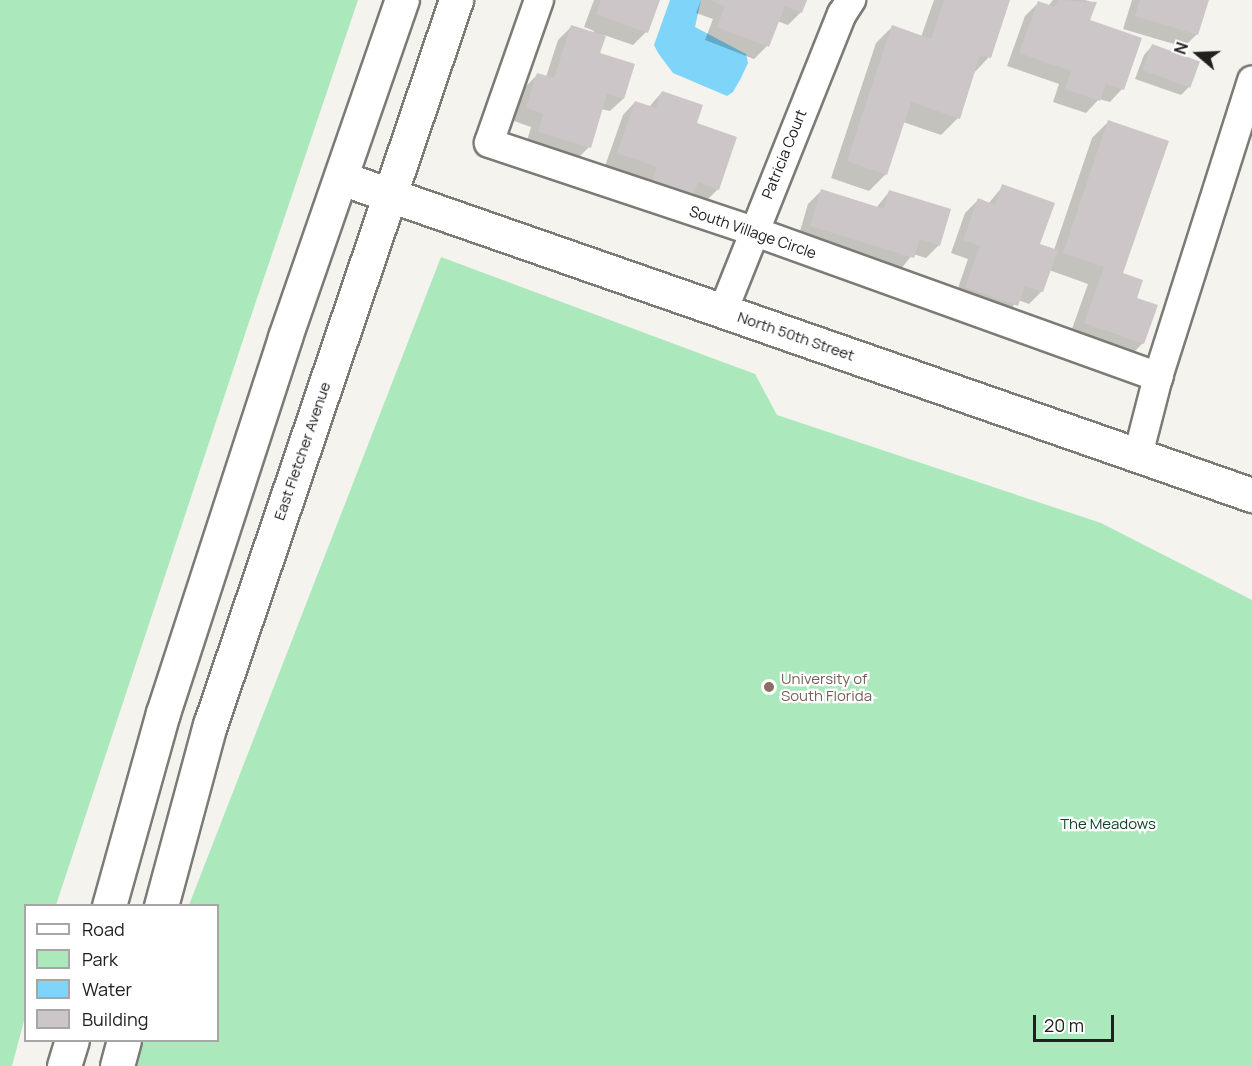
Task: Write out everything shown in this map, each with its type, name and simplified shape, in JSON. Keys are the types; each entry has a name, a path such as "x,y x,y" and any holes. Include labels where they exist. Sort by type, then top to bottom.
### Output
{"main road":[{"path":"110,904 163,713 285,337 402,0"},
{"name":"East Fletcher Avenue","path":"162,904 210,725 456,0"},
{"name":"North 50th Street","path":"341,178 1252,495"},
{"path":"64,1066 72,1042"},
{"path":"117,1066 124,1042"}],"street":[{"name":"South Village Circle","path":"539,0 489,142 753,231 1158,377"},
{"name":"Patricia Court","path":"723,311 753,231 842,14 851,0"},
{"path":"1138,455 1158,377 1252,81"}],"green space":[{"path":"0,0 358,0 56,904 24,904 24,1021 12,1066 0,1066"},
{"name":"University of South Florida","path":"441,257 755,374 777,415 1101,523 1252,600 1252,1066 133,1066 141,1042 219,1042 219,904 189,904"}],"water":[{"path":"670,0 701,0 695,27 746,54 748,63 733,92 727,96 673,73 658,53 654,45"}],"building":[{"path":"601,0 660,0 648,33 596,14"},
{"path":"709,0 807,0 802,13 785,6 769,47 717,27 725,6"},
{"path":"944,0 1010,0 991,58 980,55 960,119 911,102 887,175 847,161 892,25 931,39"},
{"path":"1058,0 1097,2 1090,20 1142,38 1124,90 1106,84 1100,101 1065,89 1071,71 1019,53 1038,1 1055,7"},
{"path":"1140,0 1209,0 1198,35 1135,16"},
{"path":"571,25 606,36 600,53 635,64 624,99 607,94 591,148 538,132 543,114 526,108 537,73 554,78"},
{"path":"1152,44 1200,61 1190,88 1142,70"},
{"path":"662,91 703,105 697,123 737,137 719,190 698,182 692,200 651,185 657,167 617,153 635,101 656,108"},
{"path":"1108,120 1169,141 1123,273 1143,280 1137,298 1158,305 1144,344 1084,323 1104,267 1063,253"},
{"path":"1002,184 1055,203 1040,244 1058,250 1043,292 1025,286 1018,306 965,287 980,246 963,240 978,198 995,205"},
{"path":"821,189 884,209 889,190 951,209 940,246 920,239 914,258 810,226"}],"place":[{"name":"University of South Florida","path":"769,687"}],"park label":[{"name":"The Meadows","path":"1108,824"}]}
